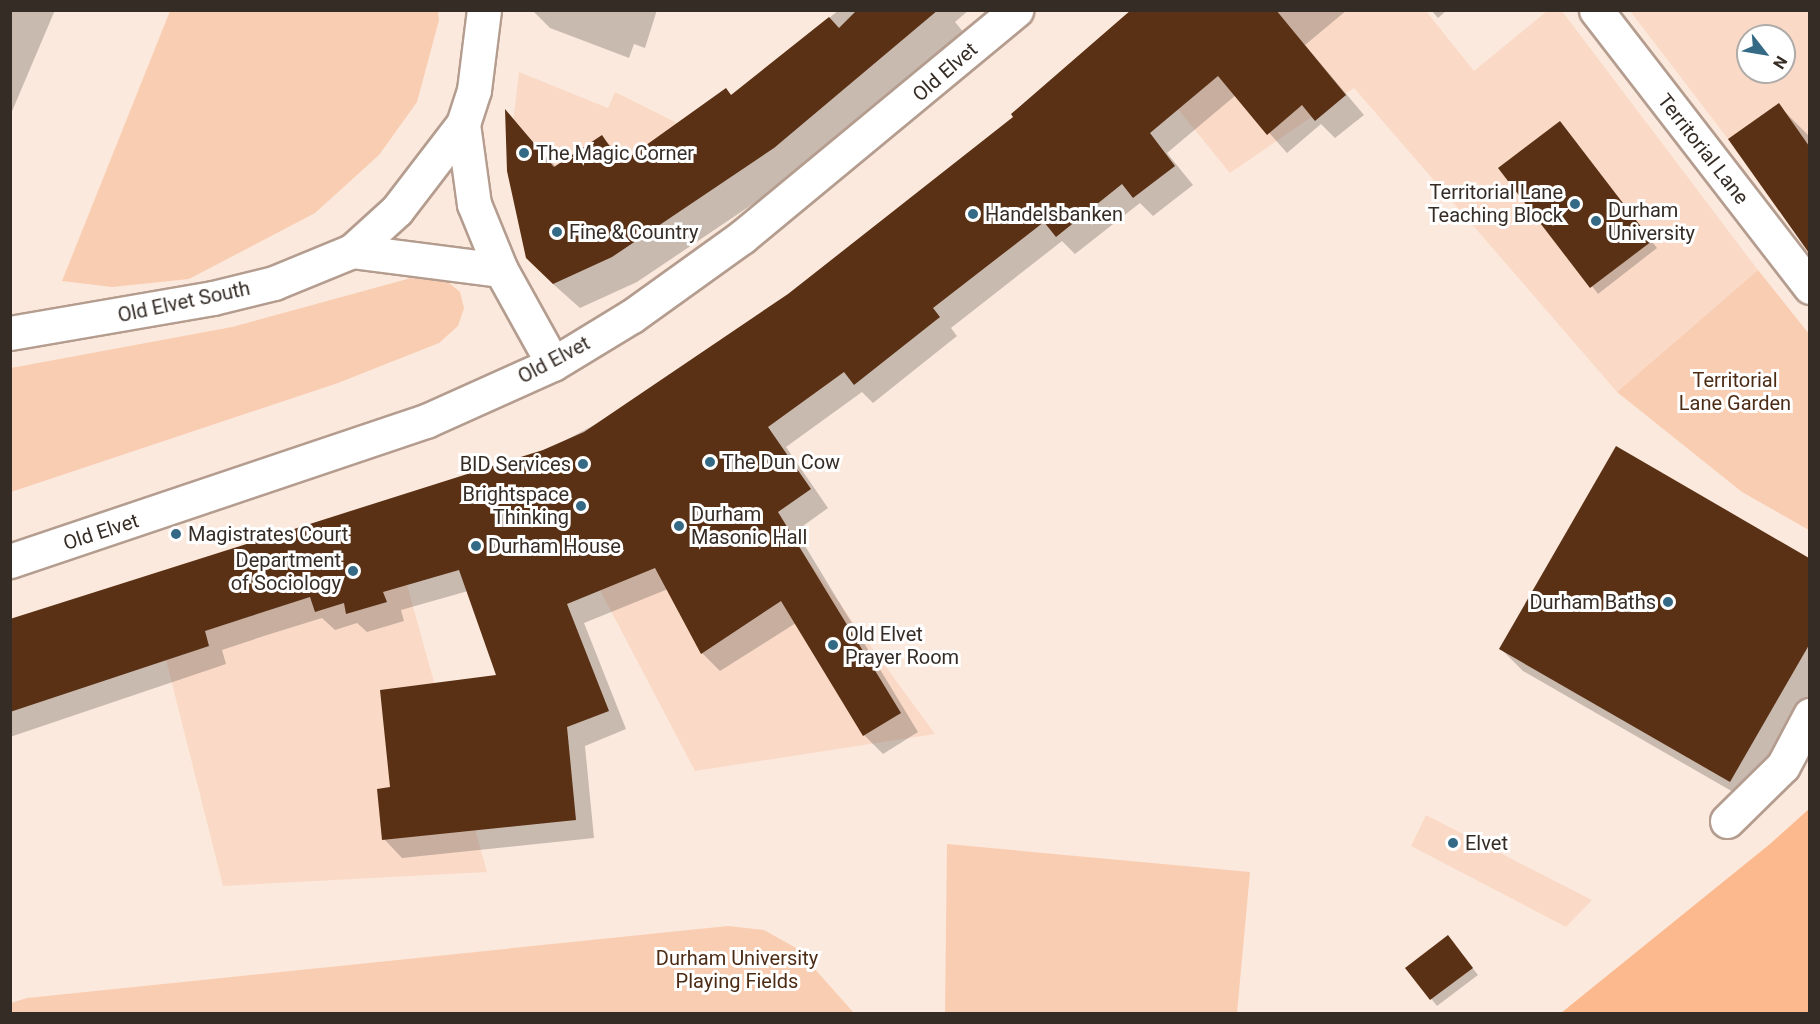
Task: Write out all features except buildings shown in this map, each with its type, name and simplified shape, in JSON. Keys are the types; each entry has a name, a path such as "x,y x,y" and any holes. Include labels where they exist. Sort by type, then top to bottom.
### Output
{"street":[{"name":"Old Elvet South","path":"484,10 464,124 474,204 501,270 554,364"},
{"name":"Old Elvet","path":"10,561 426,420 554,364 632,316 742,237 1016,10"},
{"name":"Territorial Lane","path":"1596,10 1809,287"},
{"name":"Old Elvet South","path":"10,333 61,328 224,295 274,282 352,251 397,210 464,124"},
{"name":"Old Elvet South","path":"352,251 501,270"},
{"path":"1727,820 1784,766 1809,715"}],"shaded area":[{"name":"Durham University","path":"1131,11 1426,11 1474,71 1547,11 1562,11 1758,270 1617,392 1354,88 1230,173 1111,27"},
{"path":"1630,11 1809,11 1809,253 1728,139"},
{"path":"519,72 608,108 615,92 679,124 699,198 612,257 553,284 526,258 507,171"},
{"path":"775,515 935,734 695,771 591,573"},
{"path":"227,550 248,617 310,597 407,585 487,872 223,886 145,576"},
{"path":"1809,809 1809,1013 1561,1013 1770,844"},
{"path":"1426,815 1592,900 1566,927 1411,846"}],"green space":[{"path":"438,10 439,20 417,102 379,155 315,213 189,279 112,287 62,281 170,11"},
{"name":"Territorial Lane Garden","path":"1758,270 1809,334 1809,530 1742,492 1617,392"},
{"path":"411,278 448,282 460,292 464,308 458,326 439,343 338,383 11,492 11,368 232,327"},
{"path":"947,844 1250,872 1237,1013 945,1013"},
{"name":"Durham University Playing Fields","path":"728,926 764,930 796,948 854,1013 11,1013 11,1003 27,998"}],"place":[{"name":"The Magic Corner","path":"524,153"},
{"name":"Territorial Lane Teaching Block","path":"1575,204"},
{"name":"Handelsbanken","path":"973,214"},
{"name":"Durham University","path":"1596,221"},
{"name":"Fine & Country","path":"557,232"},
{"name":"The Dun Cow","path":"710,462"},
{"name":"BID Services","path":"583,464"},
{"name":"Brightspace Thinking","path":"581,506"},
{"name":"Durham Masonic Hall","path":"679,526"},
{"name":"Magistrates Court","path":"176,534"},
{"name":"Durham House","path":"476,546"},
{"name":"Department of Sociology","path":"353,571"},
{"name":"Durham Baths","path":"1668,602"},
{"name":"Old Elvet Prayer Room","path":"833,645"},
{"name":"Elvet","path":"1453,843"}]}
